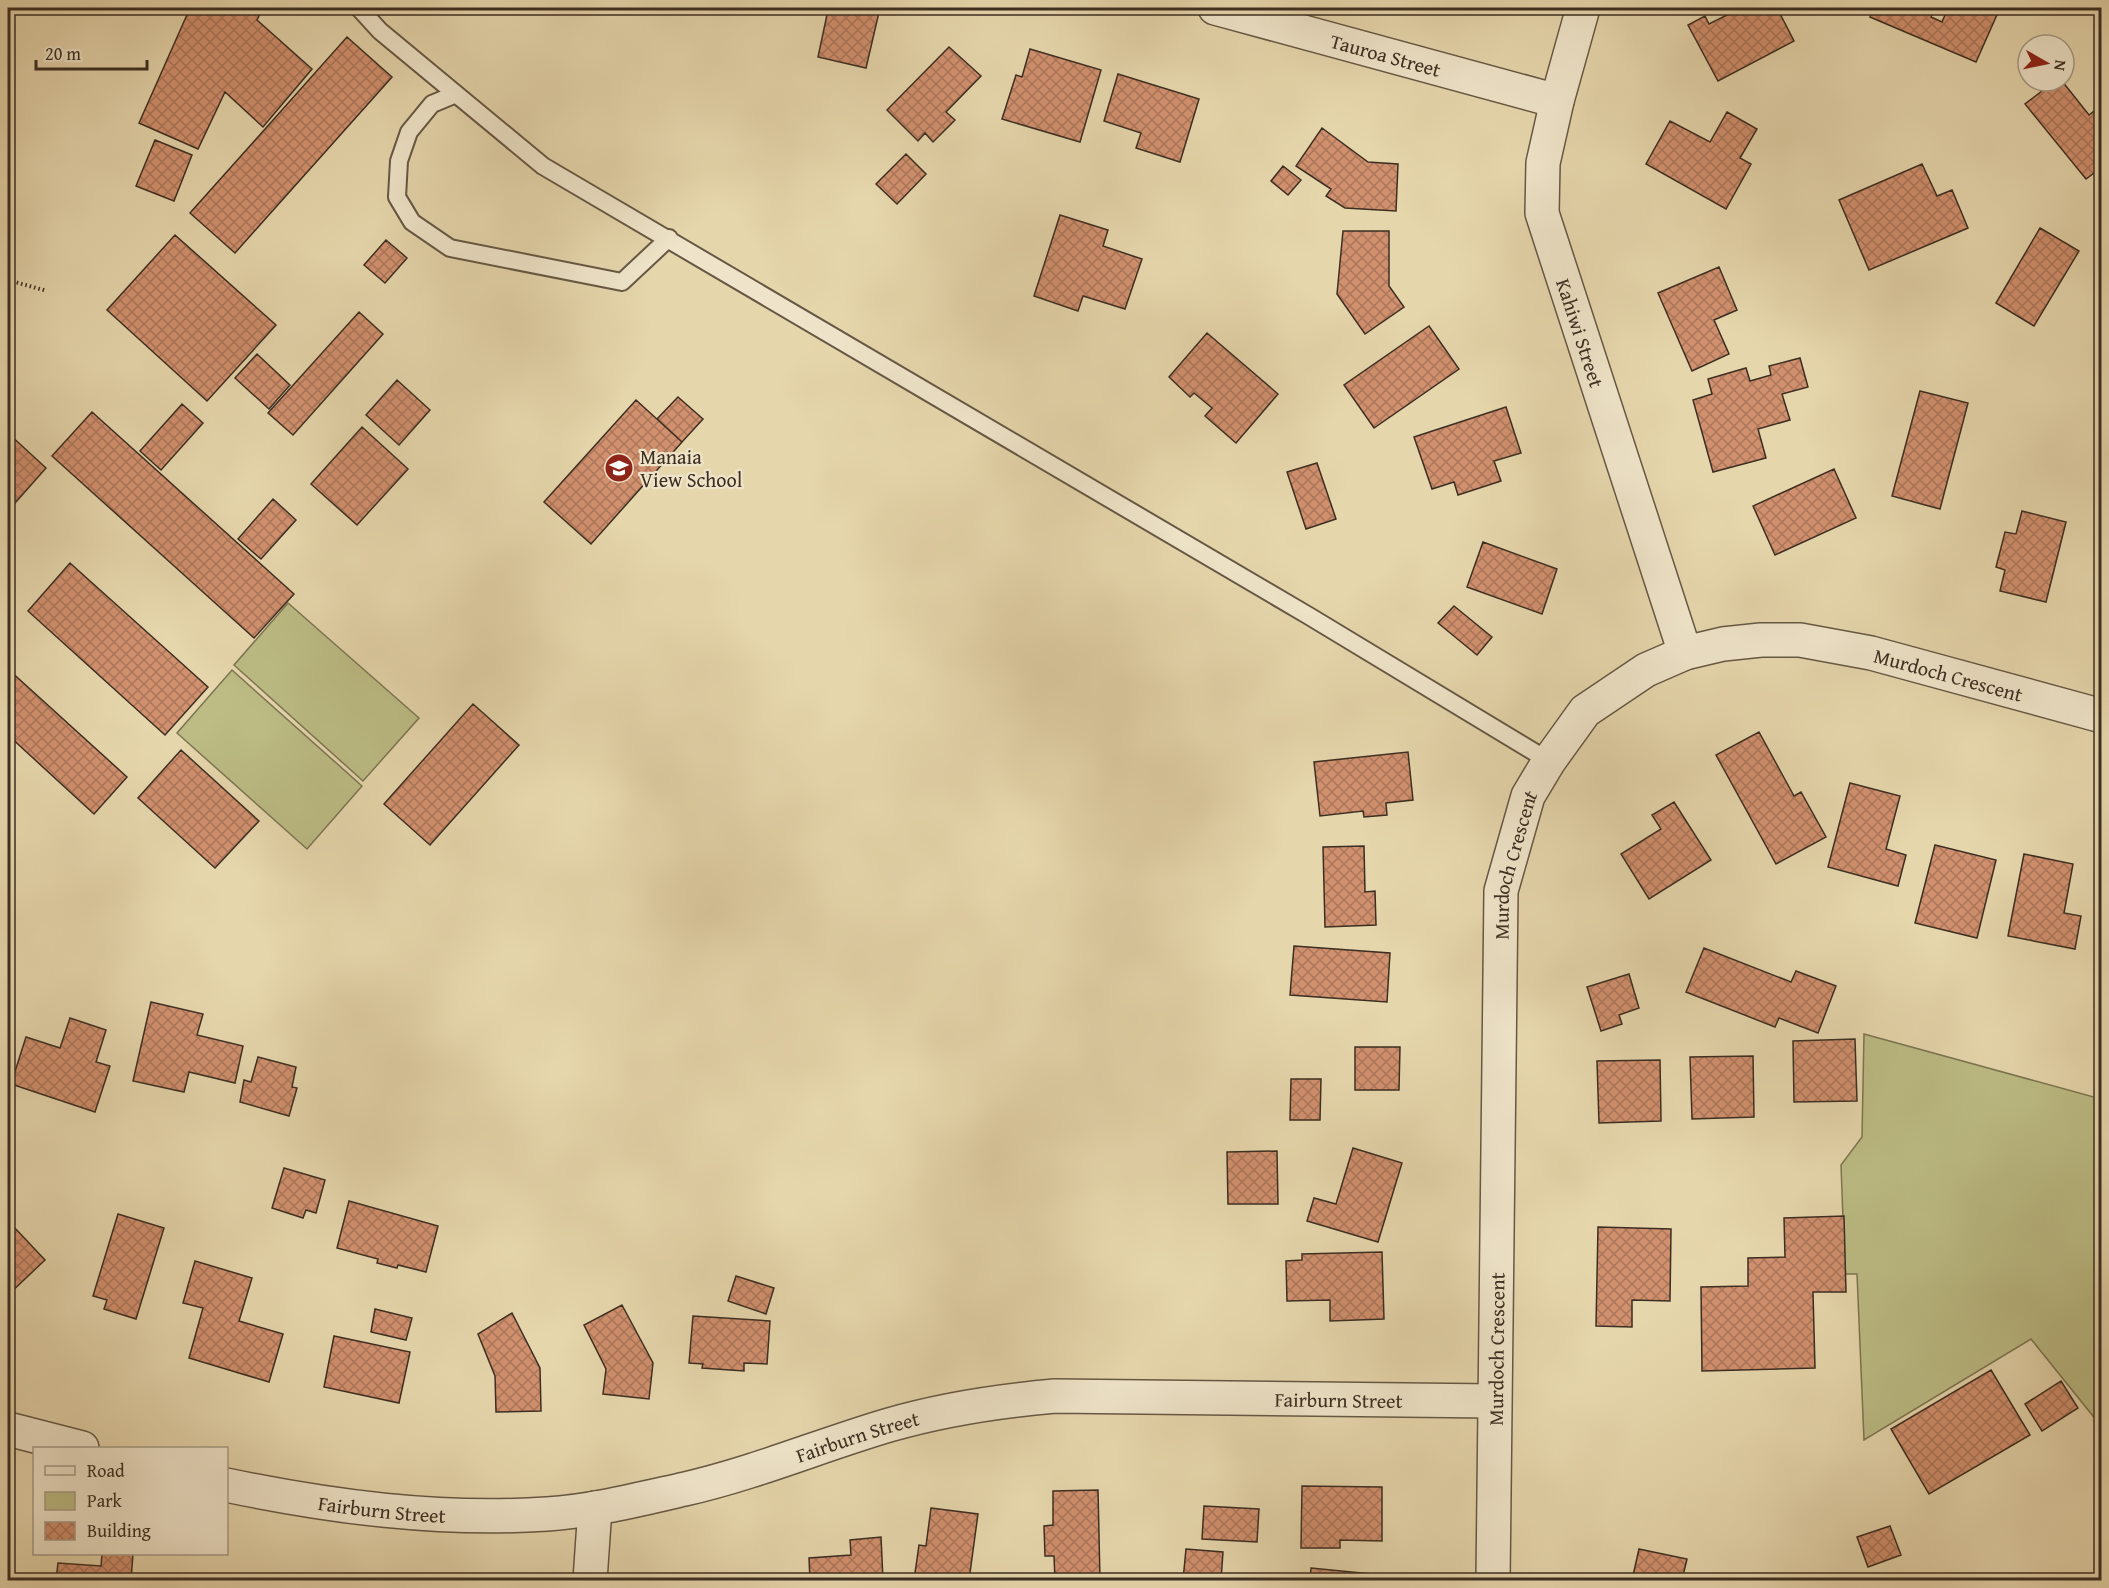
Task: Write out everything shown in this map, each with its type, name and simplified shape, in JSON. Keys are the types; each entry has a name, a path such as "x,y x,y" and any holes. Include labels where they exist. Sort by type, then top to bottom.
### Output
{"street":[{"name":"Tauroa Street","path":"1215,8 1557,101"},
{"name":"Kahiwi Street","path":"1583,8 1557,101 1543,163 1542,213 1685,653"},
{"name":"Murdoch Crescent","path":"1493,1581 1501,891 1528,796 1549,761 1585,711 1646,670 1685,653 1723,644 1761,639 1800,640 1871,653 2102,716"},
{"name":"Fairburn Street","path":"228,1485 299,1500 399,1512 484,1517 549,1514 595,1508 688,1488 890,1425 996,1401 1055,1396 1494,1401"},
{"path":"8,1429 75,1447"},
{"path":"590,1581 595,1508"}],"lane":[{"path":"359,8 380,31 543,166 1299,610 1549,761"},
{"path":"456,94 432,104 409,132 399,161 397,197 412,222 450,248 622,282 669,238"}],"path":[{"path":"8,280 47,291"}],"green space":[{"path":"288,603 419,718 363,781 234,665"},
{"path":"232,670 362,786 307,849 177,733"},
{"path":"1864,1034 2101,1099 2101,1426 2031,1339 1864,1440 1857,1274 1845,1274 1841,1165 1862,1137"}],"building":[{"path":"190,8 263,8 257,20 312,69 263,127 225,92 198,149 139,123"},
{"path":"820,8 880,8 866,68 818,57 828,10"},
{"path":"1741,8 1777,8 1794,41 1718,81 1688,25 1705,16 1709,24"},
{"path":"1874,8 1935,8 1931,17 1942,22 1948,8 2000,8 1976,62 1870,17"},
{"path":"347,37 392,77 235,253 190,213"},
{"path":"949,47 981,76 946,112 955,120 933,142 925,133 918,141 887,110"},
{"path":"1030,49 1101,70 1080,142 1002,119 1016,75 1022,77"},
{"path":"1118,74 1199,99 1180,162 1136,148 1141,133 1104,121"},
{"path":"2039,93 2072,93 2089,115 2098,108 2102,112 2102,167 2086,179 2025,104"},
{"path":"1727,112 1757,129 1740,158 1751,164 1726,209 1646,164 1670,121 1710,142"},
{"path":"1322,128 1368,162 1398,164 1396,211 1345,208 1326,196 1331,189 1296,166"},
{"path":"155,140 192,155 174,201 136,186"},
{"path":"906,154 926,174 897,204 876,184"},
{"path":"1922,164 1937,196 1952,190 1968,228 1869,270 1839,200"},
{"path":"1283,166 1301,180 1288,195 1271,181"},
{"path":"1060,215 1108,230 1103,246 1142,259 1125,309 1083,296 1078,311 1034,296"},
{"path":"2040,228 2079,251 2034,326 1996,303"},
{"path":"1343,231 1389,231 1389,286 1404,307 1365,334 1337,294"},
{"path":"175,235 276,325 207,401 107,310"},
{"path":"386,240 407,258 385,283 364,265"},
{"path":"1719,267 1737,310 1714,320 1729,354 1692,371 1658,293"},
{"path":"359,312 383,334 293,435 268,413"},
{"path":"1429,326 1459,369 1374,428 1344,385"},
{"path":"1207,333 1278,394 1236,443 1205,416 1212,408 1194,393 1190,397 1169,377"},
{"path":"257,354 290,385 269,409 235,378"},
{"path":"1800,358 1808,387 1782,394 1790,420 1758,429 1766,458 1713,472 1693,400 1712,394 1708,379 1746,368 1750,381 1771,375 1769,366"},
{"path":"397,380 430,410 399,445 366,415"},
{"path":"1920,391 1968,403 1940,509 1892,496"},
{"path":"678,397 703,419 682,442 657,419"},
{"path":"636,400 682,442 591,544 544,502"},
{"path":"182,404 203,423 161,470 140,451"},
{"path":"1506,407 1521,453 1494,461 1501,481 1458,495 1454,482 1432,489 1414,437"},
{"path":"92,412 294,594 254,638 52,456"},
{"path":"362,427 408,469 357,525 311,484"},
{"path":"8,433 46,468 8,511"},
{"path":"1317,463 1336,519 1306,529 1287,472"},
{"path":"1834,469 1856,518 1775,555 1753,506"},
{"path":"273,499 296,520 261,559 238,539"},
{"path":"2022,511 2066,522 2046,602 2000,591 2005,570 1996,567 2005,532 2016,534"},
{"path":"1483,542 1557,569 1542,614 1467,587"},
{"path":"70,563 208,687 165,735 28,611"},
{"path":"1454,606 1492,637 1477,655 1438,623"},
{"path":"8,669 127,777 94,814 8,735"},
{"path":"473,704 519,745 430,845 384,804"},
{"path":"1759,732 1794,796 1801,792 1826,837 1776,864 1716,755"},
{"path":"181,750 259,821 215,868 138,798"},
{"path":"1408,752 1413,800 1386,803 1387,815 1364,817 1363,811 1320,816 1314,762"},
{"path":"1850,783 1900,796 1886,849 1906,855 1898,886 1828,867"},
{"path":"1674,802 1711,860 1649,899 1621,854 1661,829 1652,815"},
{"path":"1935,845 1996,860 1977,938 1915,923"},
{"path":"1364,846 1365,892 1375,891 1376,925 1325,927 1323,847"},
{"path":"2024,854 2073,864 2064,913 2081,916 2075,949 2008,936"},
{"path":"1294,946 1390,953 1387,1002 1290,995"},
{"path":"1704,948 1791,982 1796,971 1836,986 1818,1033 1779,1018 1775,1027 1686,992"},
{"path":"1629,974 1639,1008 1619,1015 1622,1024 1601,1031 1587,987"},
{"path":"151,1002 203,1014 197,1035 243,1046 235,1083 189,1072 184,1092 133,1081"},
{"path":"70,1018 106,1030 96,1062 110,1066 95,1112 11,1084 26,1037 60,1048"},
{"path":"1855,1039 1857,1101 1794,1102 1793,1041"},
{"path":"1355,1047 1400,1047 1399,1090 1355,1090"},
{"path":"1753,1056 1754,1117 1692,1119 1690,1057"},
{"path":"258,1057 296,1067 292,1087 297,1088 289,1116 240,1102 244,1080 251,1082"},
{"path":"1660,1060 1661,1121 1599,1123 1597,1061"},
{"path":"1291,1079 1321,1079 1320,1120 1290,1120"},
{"path":"1353,1148 1402,1163 1378,1242 1307,1221 1314,1198 1336,1204"},
{"path":"1277,1151 1278,1204 1228,1204 1227,1152"},
{"path":"284,1168 325,1180 316,1213 306,1210 303,1218 272,1208"},
{"path":"349,1201 438,1226 426,1272 398,1265 397,1268 377,1263 378,1259 337,1248"},
{"path":"118,1214 164,1228 136,1319 104,1309 107,1300 93,1296"},
{"path":"1844,1216 1846,1292 1813,1292 1815,1368 1702,1371 1701,1287 1748,1286 1748,1258 1785,1257 1784,1218"},
{"path":"13,1226 45,1260 8,1295 8,1232"},
{"path":"1598,1227 1671,1229 1670,1301 1632,1300 1632,1327 1596,1326"},
{"path":"1382,1252 1384,1319 1330,1321 1330,1300 1287,1301 1286,1261 1302,1260 1302,1254"},
{"path":"195,1261 252,1278 239,1321 283,1334 269,1382 189,1358 203,1308 183,1303"},
{"path":"736,1276 774,1288 766,1314 728,1301"},
{"path":"622,1305 653,1363 649,1399 603,1394 606,1369 584,1325"},
{"path":"375,1309 412,1318 406,1340 371,1332"},
{"path":"512,1313 540,1368 541,1411 496,1412 495,1376 478,1334"},
{"path":"693,1316 770,1321 767,1364 744,1363 744,1371 702,1368 703,1364 689,1363"},
{"path":"334,1336 410,1352 399,1403 324,1387"},
{"path":"1991,1370 2030,1435 1929,1494 1891,1429"},
{"path":"2061,1381 2078,1408 2042,1431 2025,1404"},
{"path":"1302,1486 1382,1487 1382,1541 1340,1540 1340,1548 1301,1548"},
{"path":"1098,1490 1100,1580 1055,1580 1054,1556 1045,1556 1044,1526 1053,1525 1053,1491"},
{"path":"1204,1506 1259,1509 1257,1542 1202,1539"},
{"path":"931,1508 978,1514 969,1580 914,1580 919,1545 926,1546"},
{"path":"1890,1526 1901,1555 1868,1567 1857,1537"},
{"path":"881,1537 883,1580 810,1580 809,1558 851,1555 850,1540"},
{"path":"1186,1549 1223,1552 1221,1580 1183,1580"},
{"path":"1639,1549 1687,1559 1682,1580 1632,1580"},
{"path":"102,1555 133,1555 131,1580 56,1580 58,1563 101,1566"},
{"path":"1311,1568 1371,1574 1370,1580 1310,1580"},
{"path":"1145,1576 1183,1580 1145,1580"}],"place":[{"name":"Manaia View School","path":"619,468"}]}
